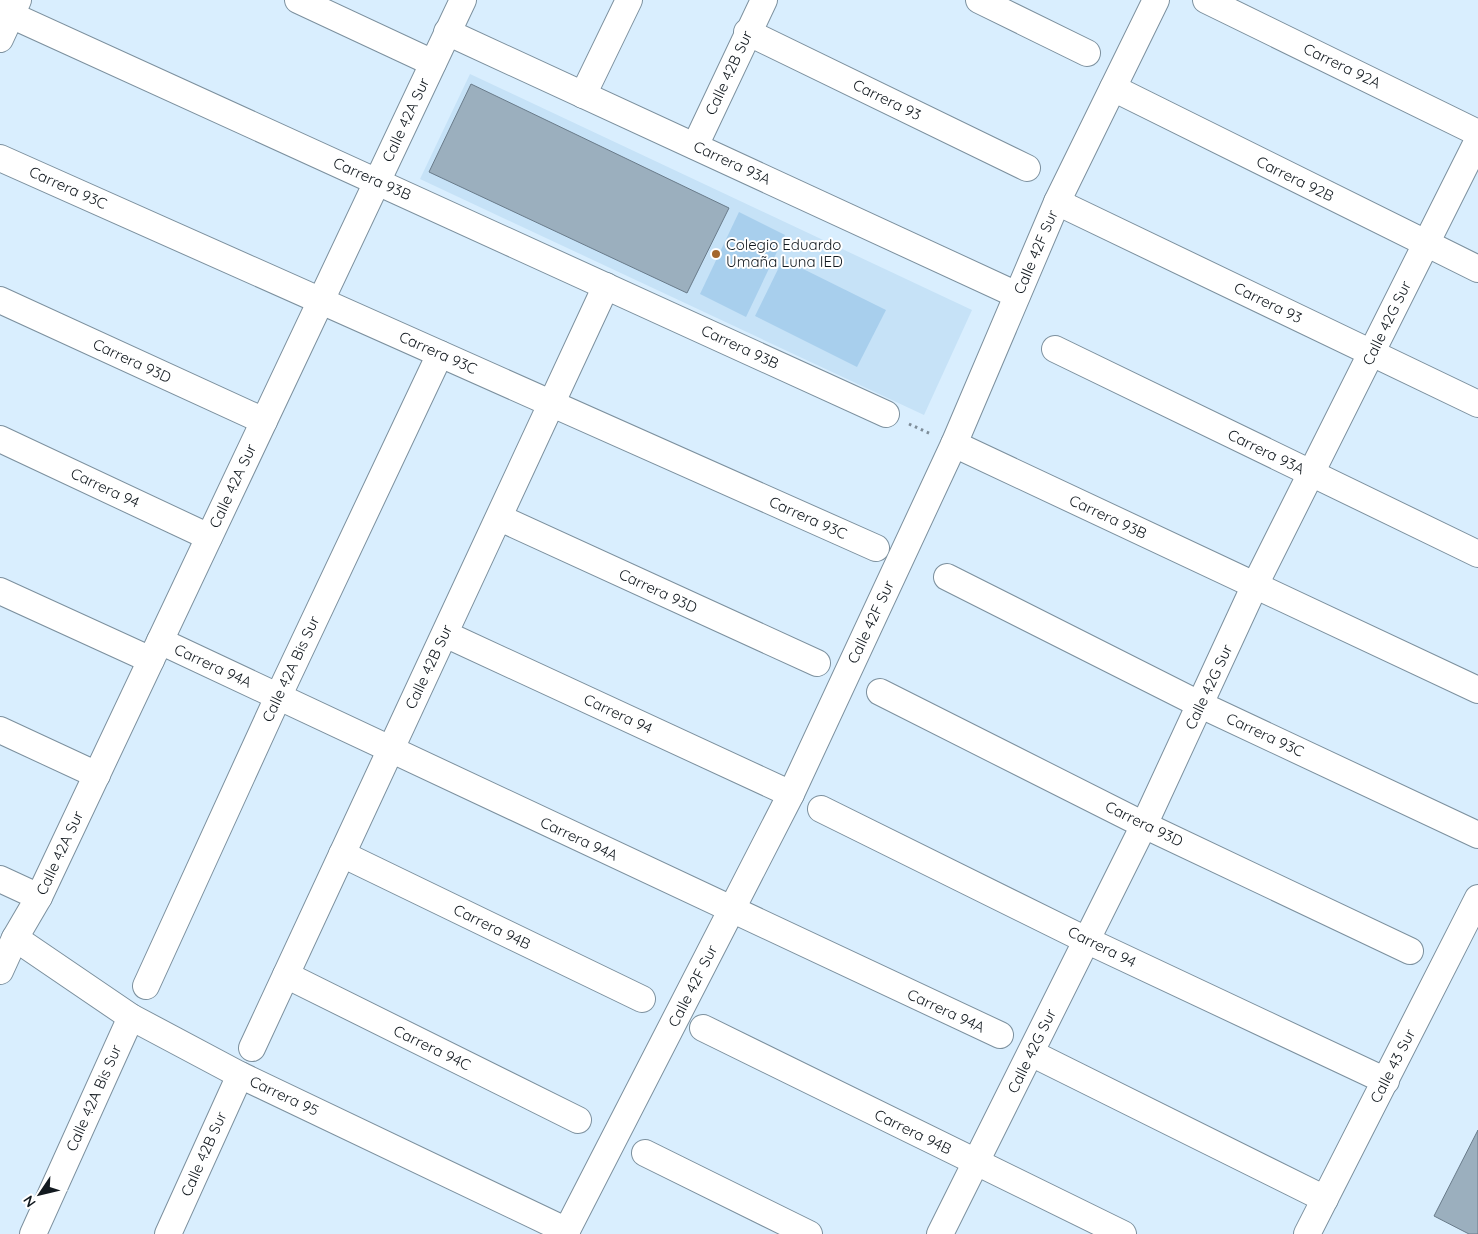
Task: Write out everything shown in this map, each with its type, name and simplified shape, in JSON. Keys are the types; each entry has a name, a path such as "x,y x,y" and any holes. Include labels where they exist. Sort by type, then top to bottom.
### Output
{"street":[{"path":"298,0 433,63"},
{"name":"Calle 42A Sur","path":"0,971 15,938 39,897 462,0"},
{"path":"583,95 629,0"},
{"name":"Calle 42B Sur","path":"695,146 747,32 764,0"},
{"path":"979,0 1087,53"},
{"name":"Calle 42F Sur","path":"566,1232 792,794 954,444 1057,202 1156,0"},
{"name":"Carrera 92A","path":"1206,0 1478,133"},
{"path":"0,39 10,8"},
{"name":"Carrera 93B","path":"10,8 377,182 886,414"},
{"name":"Carrera 93A","path":"447,32 1017,295"},
{"name":"Carrera 93","path":"747,32 1027,168"},
{"name":"Carrera 92B","path":"1113,88 1478,269"},
{"name":"Calle 42G Sur","path":"940,1234 1032,1053 1144,825 1255,585 1373,353 1478,140"},
{"name":"Carrera 93C","path":"0,158 876,548"},
{"name":"Carrera 93","path":"1057,202 1478,404"},
{"name":"Calle 42B Sur","path":"252,1048 500,518 606,286"},
{"name":"Carrera 93D","path":"0,300 264,421"},
{"name":"Carrera 93A","path":"1055,349 1478,554"},
{"name":"Calle 42A Bis Sur","path":"146,986 278,697 440,354"},
{"name":"Carrera 94","path":"0,439 209,537"},
{"name":"Carrera 93B","path":"954,444 1478,690"},
{"name":"Carrera 93D","path":"500,518 816,664"},
{"name":"Carrera 93C","path":"947,577 1201,705 1478,835"},
{"name":"Carrera 94A","path":"0,591 278,697 731,911 1000,1035"},
{"name":"Carrera 94","path":"445,634 792,794"},
{"name":"Carrera 93D","path":"880,692 1144,825 1410,951"},
{"path":"0,730 97,775"},
{"name":"Carrera 94","path":"821,809 1086,940 1386,1081"},
{"name":"Carrera 94B","path":"342,854 642,999"},
{"path":"0,879 39,897"},
{"name":"Calle 43 Sur","path":"1307,1234 1478,898"},
{"name":"Carrera 95","path":"15,938 131,1017 240,1075 566,1232"},
{"name":"Carrera 94C","path":"286,976 578,1120"},
{"name":"Calle 42A Bis Sur","path":"33,1234 131,1017"},
{"name":"Carrera 94B","path":"703,1028 1123,1234"},
{"path":"1032,1053 1325,1199"},
{"name":"Calle 42B Sur","path":"176,1231 240,1075"},
{"path":"645,1153 809,1234"}],"path":[{"path":"886,414 954,444"}],"shaded area":[{"name":"Colegio Eduardo Umaña Luna IED","path":"470,74 972,310 924,415 420,179"},
{"path":"739,212 785,235 746,317 700,294"},
{"path":"783,259 886,310 857,367 755,316"}],"building":[{"path":"471,84 729,208 687,293 429,172"},
{"path":"1478,1130 1478,1234 1469,1234 1434,1216"}],"place":[{"name":"Colegio Eduardo Umaña Luna IED","path":"716,254"}]}
